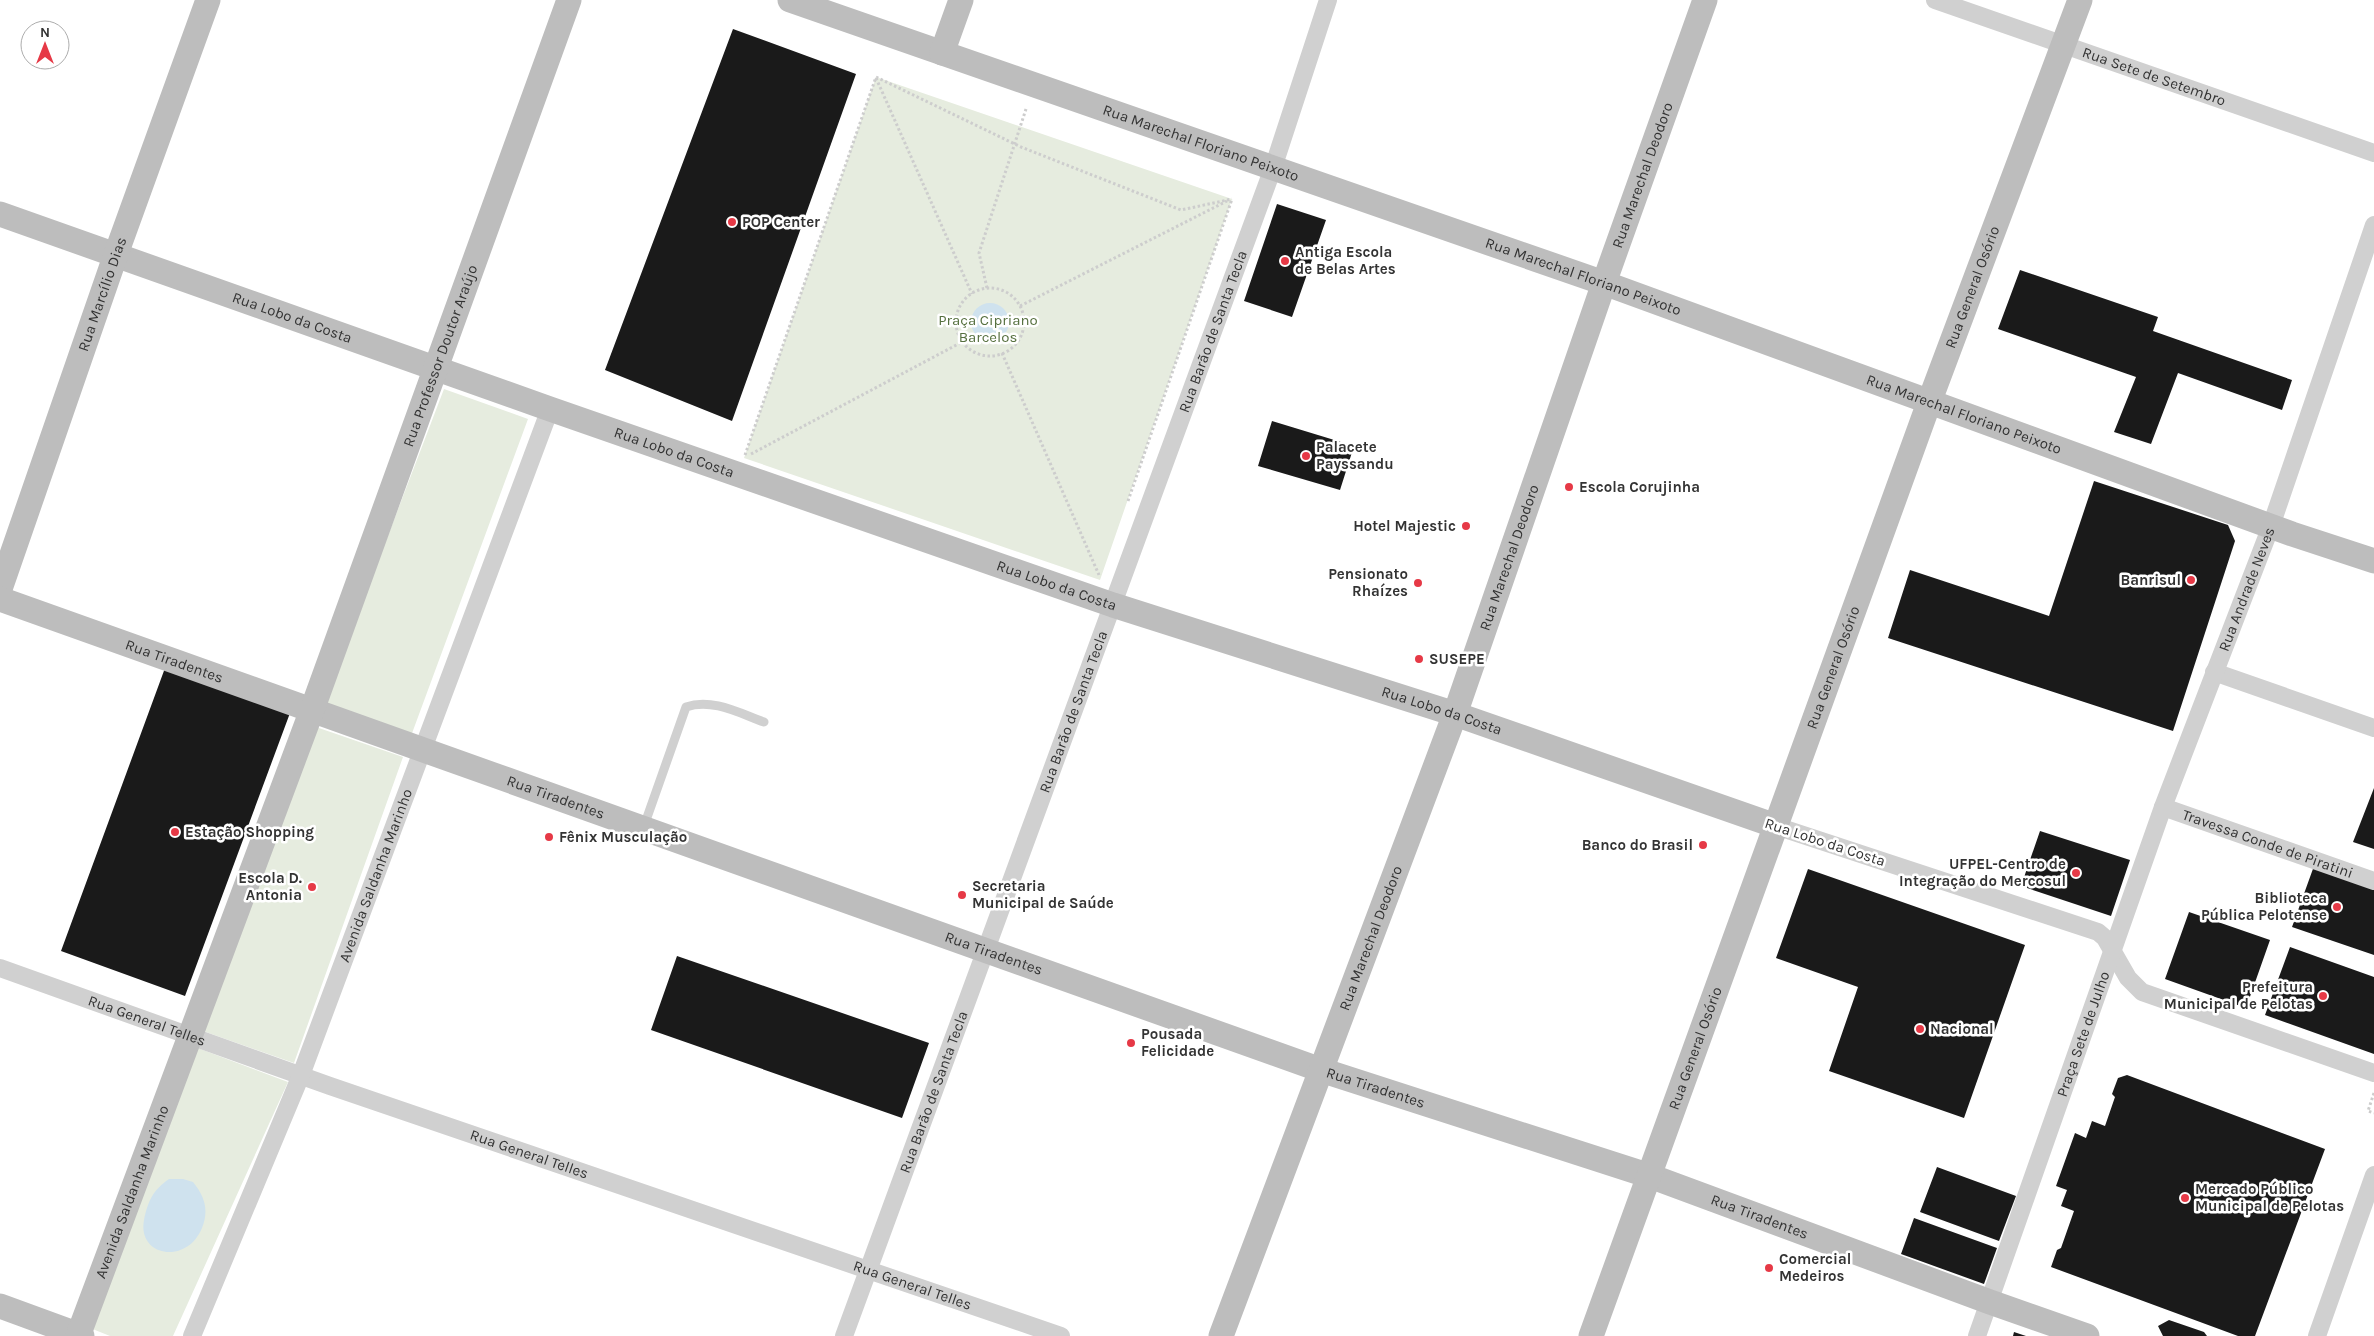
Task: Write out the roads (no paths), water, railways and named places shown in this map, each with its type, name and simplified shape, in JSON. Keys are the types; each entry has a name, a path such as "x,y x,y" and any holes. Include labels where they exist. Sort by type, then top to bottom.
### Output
{"street":[{"name":"Rua Marcílio Dias","path":"0,589 116,254 208,0"},
{"name":"Rua Professor Doutor Araújo","path":"312,710 569,0"},
{"name":"Rua Marechal Floriano Peixoto","path":"790,0 1604,283 1930,400 2271,526 2374,561"},
{"path":"942,53 960,0"},
{"name":"Rua Barão de Santa Tecla","path":"844,1336 1273,168 1328,0"},
{"name":"Rua Marechal Deodoro","path":"1221,1336 1455,714 1604,283 1706,0"},
{"name":"Rua Sete de Setembro","path":"1935,0 2367,150"},
{"name":"Rua General Osório","path":"1590,1336 1650,1176 1930,400 2080,0"},
{"name":"Rua Lobo da Costa","path":"0,214 550,409 1113,605 1455,714 1776,826 2098,932 2105,938 2111,950"},
{"name":"Rua Andrade Neves","path":"2111,950 2163,807 2271,526 2374,225"},
{"name":"Avenida Saldanha Marinho","path":"192,1336 301,1075 550,409"},
{"name":"Rua Tiradentes","path":"0,599 1321,1070 1650,1176 1990,1302"},
{"path":"2214,672 2374,728"},
{"name":"Avenida Saldanha Marinho","path":"79,1336 312,710"},
{"name":"Travessa Conde de Piratini","path":"2163,807 2374,881"},
{"name":"Praça Sete de Julho","path":"2111,950 2128,978 2142,992 2374,1073"},
{"name":"Praça Sete de Julho","path":"1990,1302 2111,950"},
{"name":"Rua General Telles","path":"0,968 301,1075 1062,1336"},
{"path":"2317,1336 2374,1175"},
{"path":"1977,1336 1990,1302 2087,1336"},
{"path":"0,1306 79,1336"}],"lane":[{"path":"643,829 686,707 695,704 714,704 764,722"}],"water":[{"path":"990,303 1004,308 1009,322 1004,336 990,341 976,336 971,322 976,308"},
{"path":"169,1179 183,1179 193,1182 203,1198 205,1215 202,1228 195,1240 186,1248 165,1252 155,1249 148,1242 144,1232 144,1220 152,1196"}],"place":[{"name":"POP Center","path":"732,222"},
{"name":"Antiga Escola de Belas Artes","path":"1285,261"},
{"name":"Palacete Payssandu","path":"1306,456"},
{"name":"Escola Corujinha","path":"1569,487"},
{"name":"Hotel Majestic","path":"1466,526"},
{"name":"Banrisul","path":"2191,580"},
{"name":"Pensionato Rhaízes","path":"1418,583"},
{"name":"SUSEPE","path":"1419,659"},
{"name":"Estação Shopping","path":"175,832"},
{"name":"Fênix Musculação","path":"549,837"},
{"name":"Banco do Brasil","path":"1703,845"},
{"name":"UFPEL-Centro de Integração do Mercosul","path":"2076,873"},
{"name":"Escola D. Antonia","path":"312,887"},
{"name":"Secretaria Municipal de Saúde","path":"962,895"},
{"name":"Biblioteca Pública Pelotense","path":"2337,907"},
{"name":"Prefeitura Municipal de Pelotas","path":"2323,996"},
{"name":"Nacional","path":"1920,1029"},
{"name":"Pousada Felicidade","path":"1131,1043"},
{"name":"Mercado Público Municipal de Pelotas","path":"2185,1198"},
{"name":"Comercial Medeiros","path":"1769,1268"}],"park label":[{"name":"Praça Cipriano Barcelos","path":"988,328"}]}
